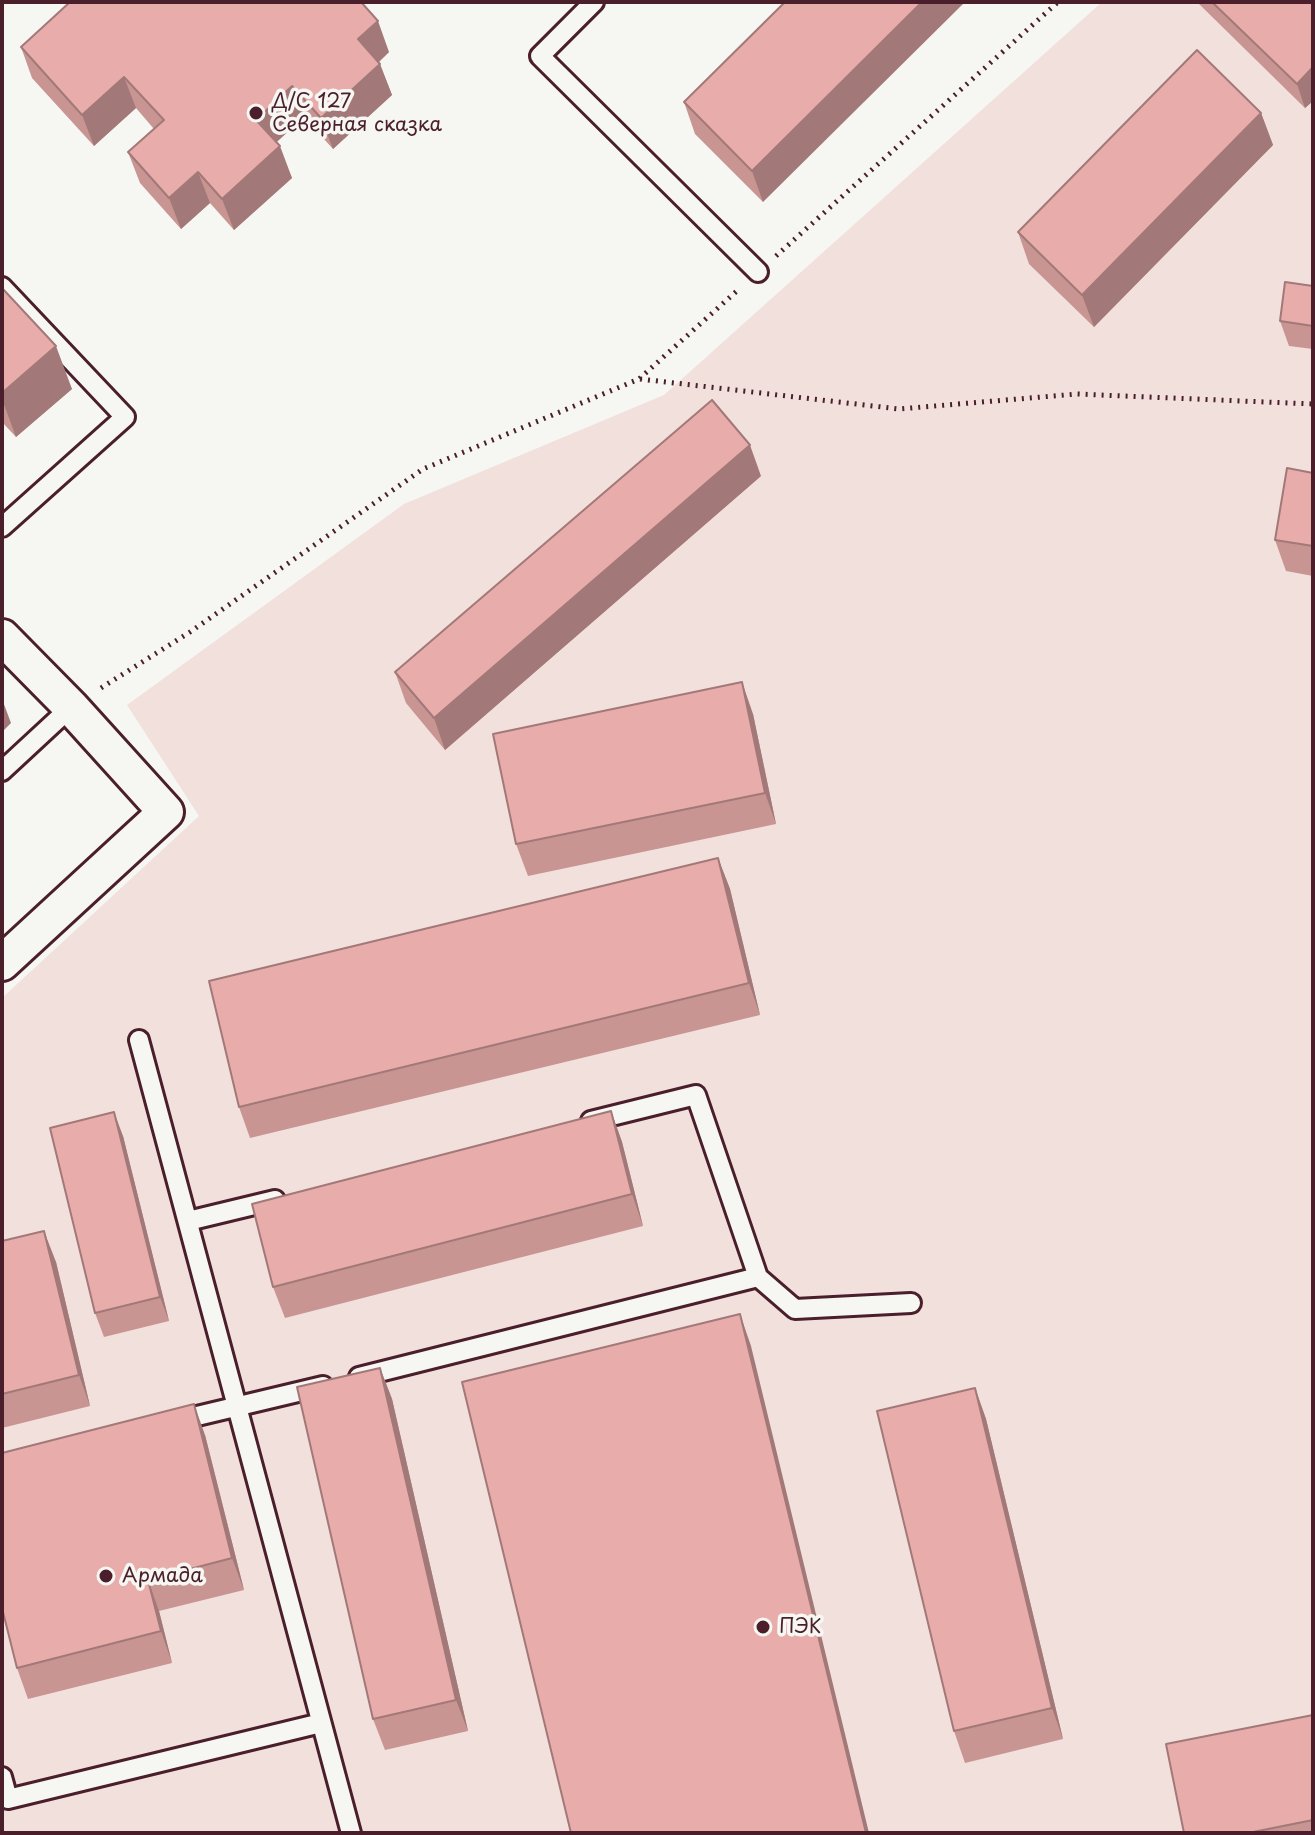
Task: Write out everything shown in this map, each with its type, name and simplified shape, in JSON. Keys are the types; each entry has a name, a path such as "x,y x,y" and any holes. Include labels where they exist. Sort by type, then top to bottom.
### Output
{"street":[{"path":"2,637 71,707 166,812 2,963"}],"lane":[{"path":"594,2 540,56 758,272"},
{"path":"2,287 125,417 2,527"},
{"path":"2,771 71,707"},
{"path":"139,1040 351,1833"},
{"path":"573,1126 696,1095 758,1277 795,1309 911,1303"},
{"path":"188,1221 296,1195"},
{"path":"164,1424 758,1277"},
{"path":"2,1777 8,1799 321,1723"}],"path":[{"path":"71,707 190,632 423,469 639,379 1058,2"},
{"path":"639,379 899,409 1077,394 1313,404"}],"shaded area":[{"path":"1102,2 1313,2 1313,1833 2,1833 2,998 199,816 127,705 404,504 664,395"}],"building":[{"name":"Д/С 127 Северная сказка","path":"70,2 361,2 378,21 358,39 380,64 321,118 292,86 256,120 280,146 222,199 198,172 169,198 128,152 164,120 124,77 82,115 21,47"},
{"path":"785,2 922,2 752,171 684,102"},
{"path":"1212,2 1313,2 1313,67 1297,84"},
{"path":"1197,50 1261,113 1082,295 1018,232"},
{"path":"1285,282 1313,286 1313,326 1280,321"},
{"path":"2,288 56,346 2,393"},
{"path":"712,400 750,445 434,718 395,672"},
{"path":"1287,468 1313,473 1313,546 1275,540"},
{"path":"742,682 765,793 516,844 493,734"},
{"path":"718,858 749,983 239,1107 209,981"},
{"path":"611,1111 632,1194 273,1287 252,1204"},
{"path":"114,1112 160,1297 95,1313 50,1128"},
{"path":"44,1231 79,1375 2,1394 2,1241"},
{"path":"740,1314 866,1833 571,1833 462,1382"},
{"path":"380,1368 456,1700 373,1719 297,1387"},
{"path":"975,1388 1052,1708 954,1731 877,1411"},
{"path":"194,1404 232,1558 148,1580 161,1631 17,1668 2,1608 2,1453"},
{"path":"1313,1715 1313,1820 1248,1833 1184,1833 1166,1744"}],"place":[{"name":"Д/С 127 Северная сказка","path":"256,113"},
{"name":"Армада","path":"106,1576"},
{"name":"ПЭК","path":"763,1627"}]}
